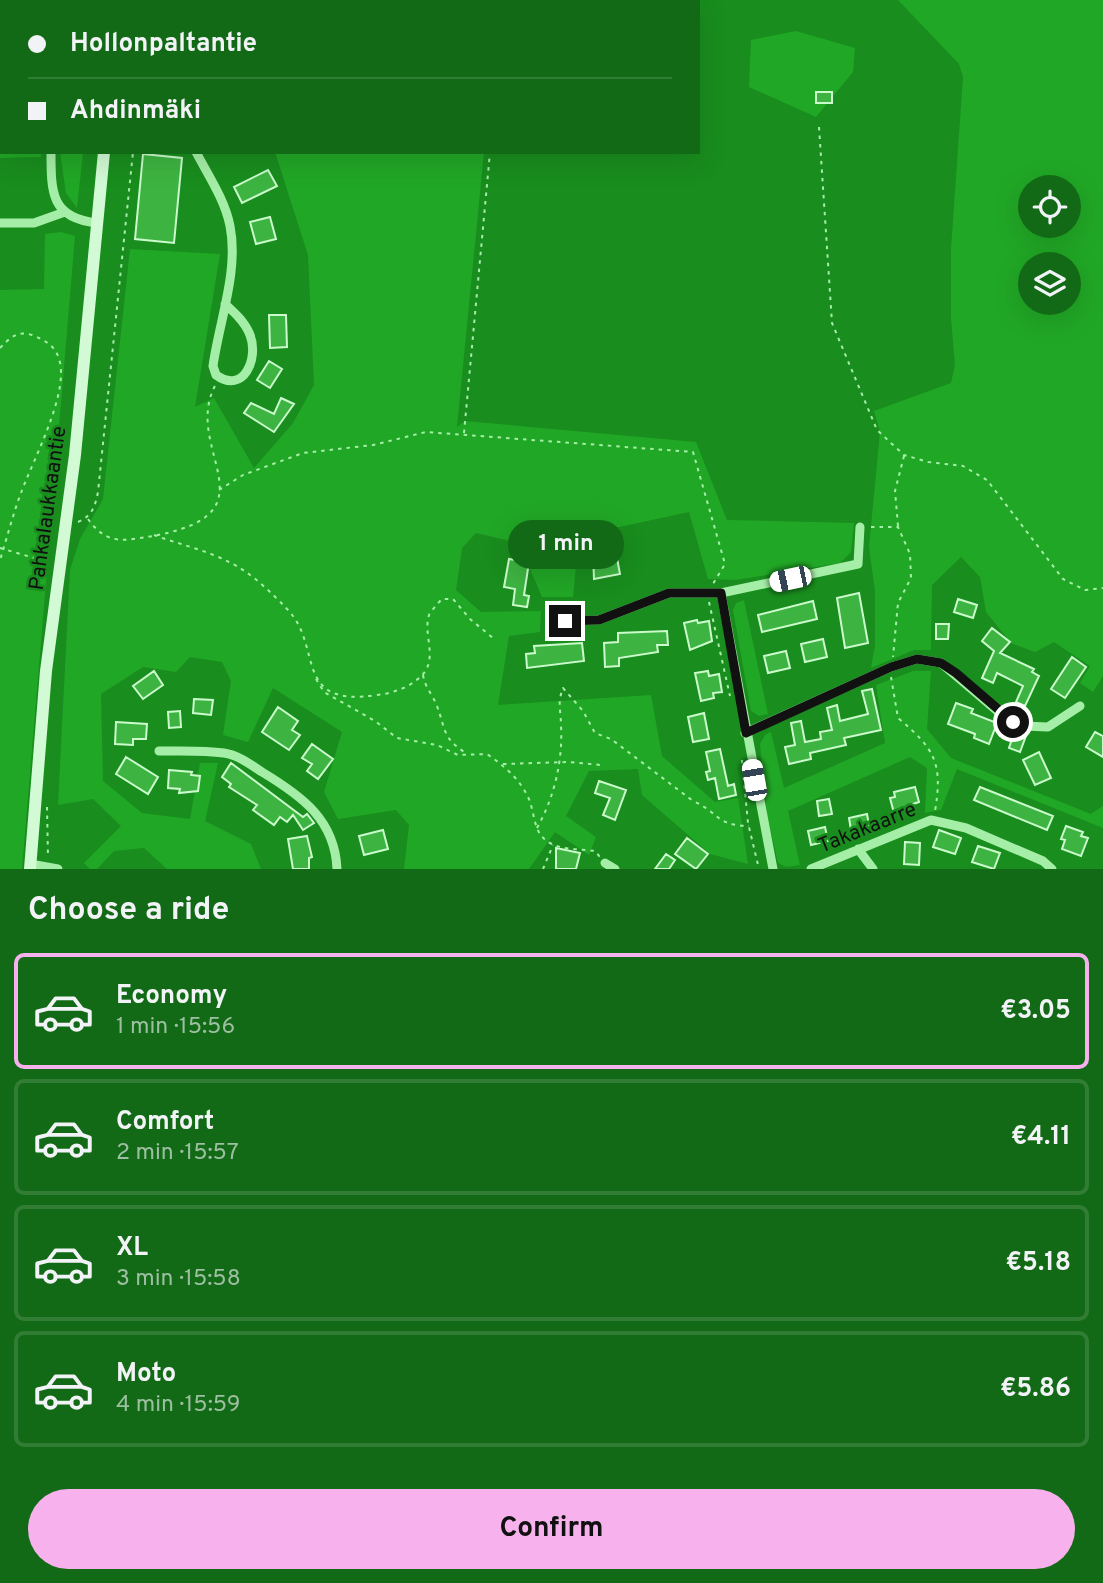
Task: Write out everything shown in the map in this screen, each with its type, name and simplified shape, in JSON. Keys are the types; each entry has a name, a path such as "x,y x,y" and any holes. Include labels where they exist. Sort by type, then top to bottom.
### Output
{"street":[{"path":"51,154 54,196 62,213 79,221 97,223"},
{"name":"Pahkalaukkaantie","path":"30,867 58,565 75,455 104,154"},
{"path":"197,154 231,228 225,304 213,366 219,378 233,381 244,376 253,359 250,335 239,316 225,304"},
{"path":"0,223 34,223 62,213"},
{"path":"565,621 599,620 669,593 721,593 858,564 860,527"},
{"path":"721,593 758,804 773,869"},
{"path":"746,733 891,667 917,659 941,663 1001,714 1024,726 1048,727 1080,706"},
{"path":"159,751 232,755 285,785 309,804 324,821 336,853 337,869"},
{"name":"Takakaarre","path":"811,869 917,824 945,822 1043,861 1052,869"},
{"path":"858,849 873,869"},
{"path":"605,863 615,869"},
{"path":"30,867 53,868"}],"path":[{"path":"819,127 831,323 877,430 904,455 928,462 963,466 987,480 1063,579 1085,590 1103,588"},
{"path":"78,523 88,518 95,507 98,492 133,154"},
{"path":"491,154 464,436 693,452 725,564 708,593 732,706"},
{"path":"0,348 14,335 24,332 48,342 59,357 61,373 41,445 21,493 0,560"},
{"path":"88,518 99,534 114,540 193,526 205,518 215,506 219,490 219,471 207,408 219,378"},
{"path":"219,490 243,475 303,453 373,445 426,432 464,432"},
{"path":"898,527 895,491 904,455"},
{"path":"154,535 230,562 289,610 302,633 314,677 324,692 375,721 397,738 436,745 458,755 487,754 502,764 517,780 529,800 541,836 553,845 595,851 605,863"},
{"path":"2,549 58,565"},
{"path":"314,677 338,695 362,698 390,693 416,682 427,669 430,652 429,615 442,598 453,598 470,619 492,638"},
{"path":"422,674 424,685 437,706 442,729 453,744 467,754"},
{"path":"537,828 554,788 560,762 561,724 557,704 563,688 583,711 595,733 611,739 693,801 706,807 711,816 731,825 749,826"},
{"path":"741,754 749,826 759,869"},
{"path":"502,764 560,762 601,765"},
{"path":"47,806 53,868"},
{"path":"543,869 553,845"}],"green space":[{"path":"898,0 1103,0 1103,676 1093,692 1080,683 1090,666 1054,642 1035,652 1011,643 986,612 980,577 961,557 932,585 931,650 914,650 871,668 875,645 875,591 869,547 880,432 874,411 951,383 955,365 951,318 951,249 963,77 959,64"},
{"path":"796,31 855,48 853,72 816,117 749,87 751,40"},
{"path":"0,154 41,154 41,157 0,158"},
{"path":"60,154 83,154 77,208 66,193"},
{"path":"276,154 484,154 457,427 465,421 696,442 727,520 854,523 851,552 840,563 736,580 708,579 689,512 610,529 577,556 573,597 542,597 519,543 476,533 462,548 456,590 481,612 541,611 540,632 509,636 498,705 651,695 662,756 715,802 738,798 748,864 710,854 642,795 638,769 589,771 566,816 596,837 589,855 555,832 529,869 404,869 409,825 396,810 338,819 324,792 342,732 273,688 248,742 223,735 231,681 222,662 190,657 176,672 143,667 101,694 103,781 142,813 190,819 200,763 218,763 205,821 251,844 261,869 167,869 144,848 114,851 97,869 90,869 84,863 121,826 93,799 58,805 70,570 80,539 103,499 130,249 220,254 195,407 214,398 254,468 293,423 314,385 308,255"},
{"path":"61,232 75,236 22,869 0,869 0,290 44,289 45,234"},
{"path":"744,600 768,714 759,716 751,711 733,610 736,603"},
{"path":"913,671 931,671 927,729 951,758 1091,814 1103,806 1103,828 957,769 941,810 925,813 927,768 910,757 788,811 800,865 786,867 778,863 767,814 760,744 765,735 771,732 784,788 885,743 876,685"}],"building":[{"path":"816,92 832,92 832,103 816,103"},
{"path":"143,154 182,158 174,243 135,239"},
{"path":"268,170 277,186 242,203 234,187"},
{"path":"270,217 276,239 256,244 250,222"},
{"path":"269,315 286,315 287,347 270,348"},
{"path":"269,361 282,369 270,388 257,380"},
{"path":"281,398 294,404 274,432 244,413 251,403 274,414"},
{"path":"610,548 613,559 617,558 620,574 594,579 593,552"},
{"path":"509,559 529,562 524,595 529,596 527,607 513,605 515,589 504,587"},
{"path":"859,593 868,643 845,648 837,598"},
{"path":"958,599 977,605 973,618 954,612"},
{"path":"813,601 817,619 762,632 758,615"},
{"path":"697,620 698,623 709,621 712,641 690,650 684,623"},
{"path":"936,624 949,624 948,639 936,639"},
{"path":"992,628 1010,642 1000,653 1034,669 1032,672 1039,676 1025,706 1016,702 1023,686 997,673 993,683 982,678 994,651 982,641"},
{"path":"667,631 668,645 657,645 658,652 619,658 619,666 605,667 604,643 618,642 618,633"},
{"path":"823,639 827,657 805,662 801,644"},
{"path":"582,643 584,661 527,668 526,654 535,653 534,646"},
{"path":"786,651 790,668 768,673 764,656"},
{"path":"1072,657 1086,667 1065,698 1051,689"},
{"path":"154,671 163,685 143,699 133,686"},
{"path":"708,671 709,676 719,674 722,692 713,693 714,698 701,701 695,673"},
{"path":"872,689 881,730 844,738 846,745 810,753 811,759 789,764 785,747 795,745 791,723 801,721 805,742 821,739 820,732 832,730 827,708 837,705 840,721 868,714 862,691"},
{"path":"194,699 213,700 211,715 193,713"},
{"path":"956,703 973,709 971,713 997,723 989,744 974,738 975,734 948,724"},
{"path":"278,707 298,721 292,730 300,735 289,750 262,732"},
{"path":"180,711 181,727 169,728 168,712"},
{"path":"704,713 709,739 693,742 688,717"},
{"path":"116,722 147,724 146,739 133,739 133,745 115,744"},
{"path":"1021,732 1027,733 1020,752 1009,748 1014,733 1018,736"},
{"path":"1095,732 1103,736 1103,757 1086,747"},
{"path":"312,744 333,759 318,779 307,771 312,764 302,758"},
{"path":"720,749 728,786 734,784 736,795 719,799 715,778 708,780 706,772 710,771 706,752"},
{"path":"1039,752 1051,778 1035,785 1023,760"},
{"path":"126,757 158,777 148,794 116,774"},
{"path":"231,763 303,817 307,814 314,823 303,830 293,815 287,822 280,817 274,825 253,810 257,805 229,787 231,784 222,777"},
{"path":"169,770 192,772 191,775 200,776 198,791 179,793 180,789 168,788"},
{"path":"599,781 626,790 615,820 603,815 610,798 595,793"},
{"path":"915,787 919,802 913,804 914,809 894,813 890,798 895,797 894,792"},
{"path":"980,787 1053,816 1047,830 974,800"},
{"path":"829,799 832,814 819,816 817,801"},
{"path":"867,814 869,825 851,830 849,818"},
{"path":"1066,826 1083,832 1081,836 1088,838 1081,856 1062,849 1065,840 1061,839"},
{"path":"825,827 828,841 811,845 808,831"},
{"path":"383,830 388,849 364,855 359,836"},
{"path":"939,830 961,838 955,854 933,847"},
{"path":"307,836 312,857 309,858 309,869 293,869 288,839"},
{"path":"687,838 708,854 696,869 675,854"},
{"path":"905,842 920,843 919,865 904,864"},
{"path":"978,846 1000,853 994,869 972,862"},
{"path":"556,848 580,853 576,869 556,869"},
{"path":"666,854 675,860 669,869 655,869"}],"route":[{"path":"565,621 599,620 669,593 721,593 746,733 891,667 917,659 941,663 1013,722"}]}
